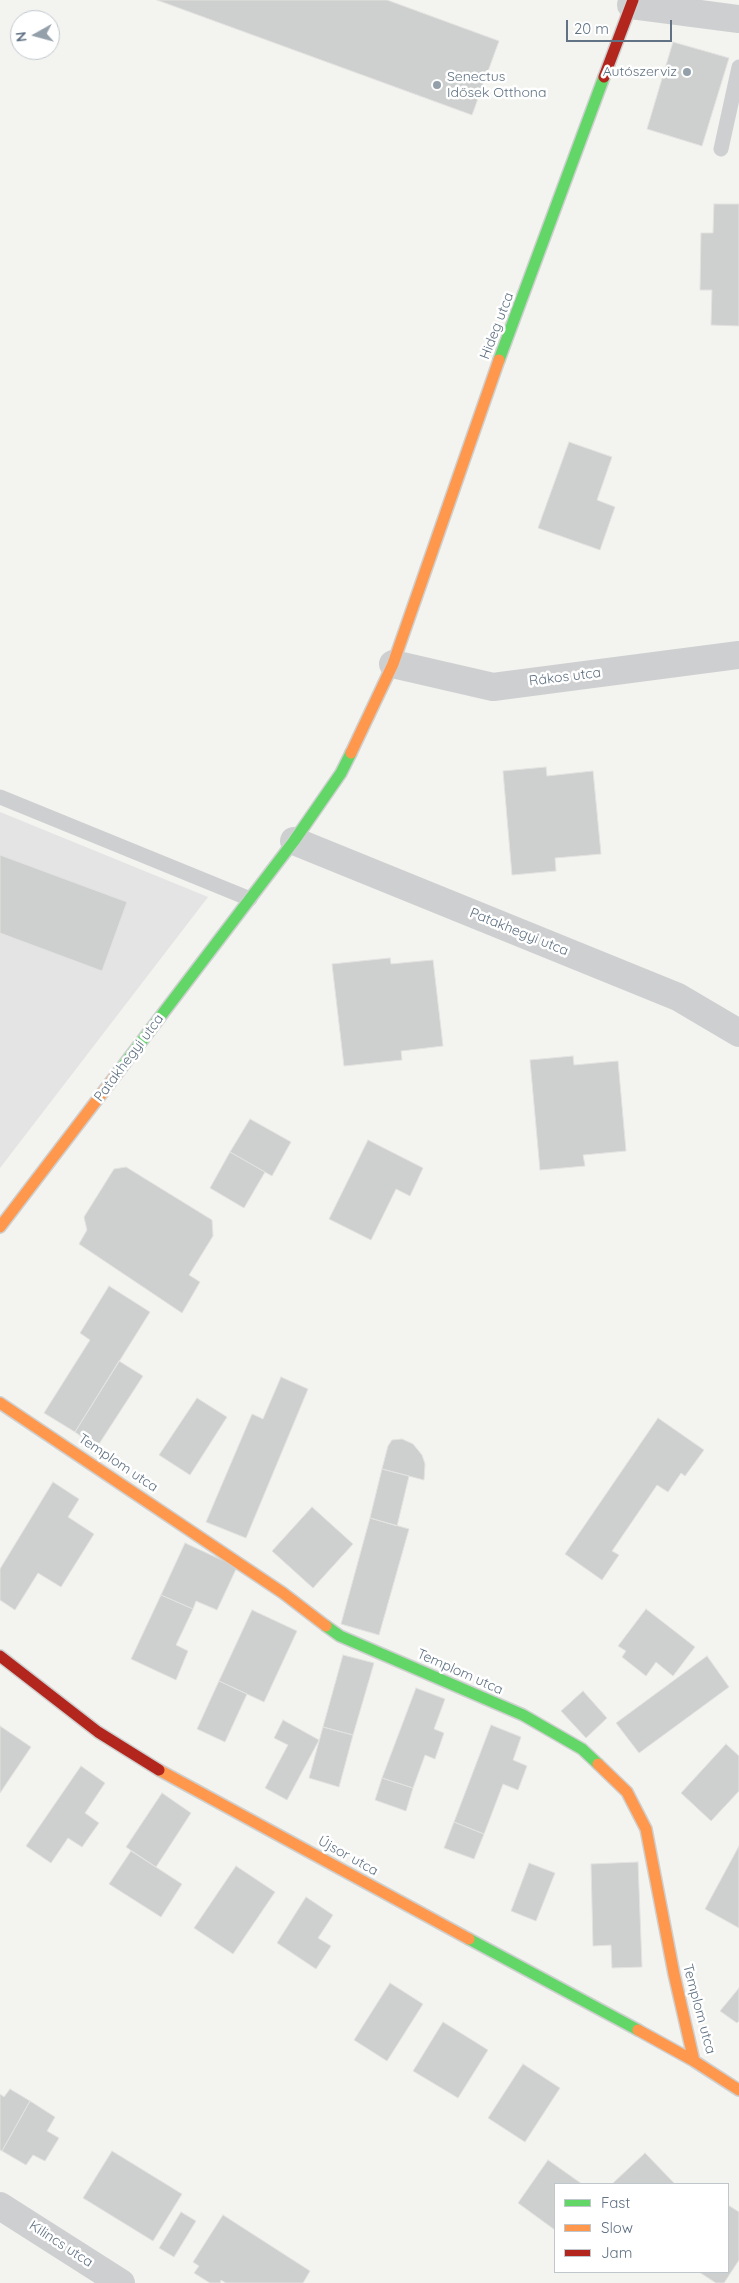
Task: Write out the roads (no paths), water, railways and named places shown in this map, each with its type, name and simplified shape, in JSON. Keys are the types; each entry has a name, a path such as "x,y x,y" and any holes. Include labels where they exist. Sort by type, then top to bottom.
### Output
{"street":[{"path":"632,2 739,19"},
{"name":"Hideg utca","path":"393,664 492,379 632,2"},
{"name":"Rákos utca","path":"393,664 493,687 739,655"},
{"name":"Patakhegyi utca","path":"0,1226 294,841 341,773 393,664"},
{"name":"Patakhegyi utca","path":"294,841 678,997 739,1033"},
{"name":"Templom utca","path":"0,1403 283,1593 340,1636 523,1716 582,1750 627,1792 646,1829 674,1974 694,2061 739,2090"},
{"name":"Újsor utca","path":"0,1656 98,1732 167,1774 694,2061"},
{"name":"Kilincs utca","path":"0,2206 121,2283"}],"lane":[{"path":"721,149 739,68"},
{"path":"1,798 250,899"}],"place":[{"name":"Autószerviz","path":"687,72"},
{"name":"Senectus Idősek Otthona","path":"437,85"}]}
